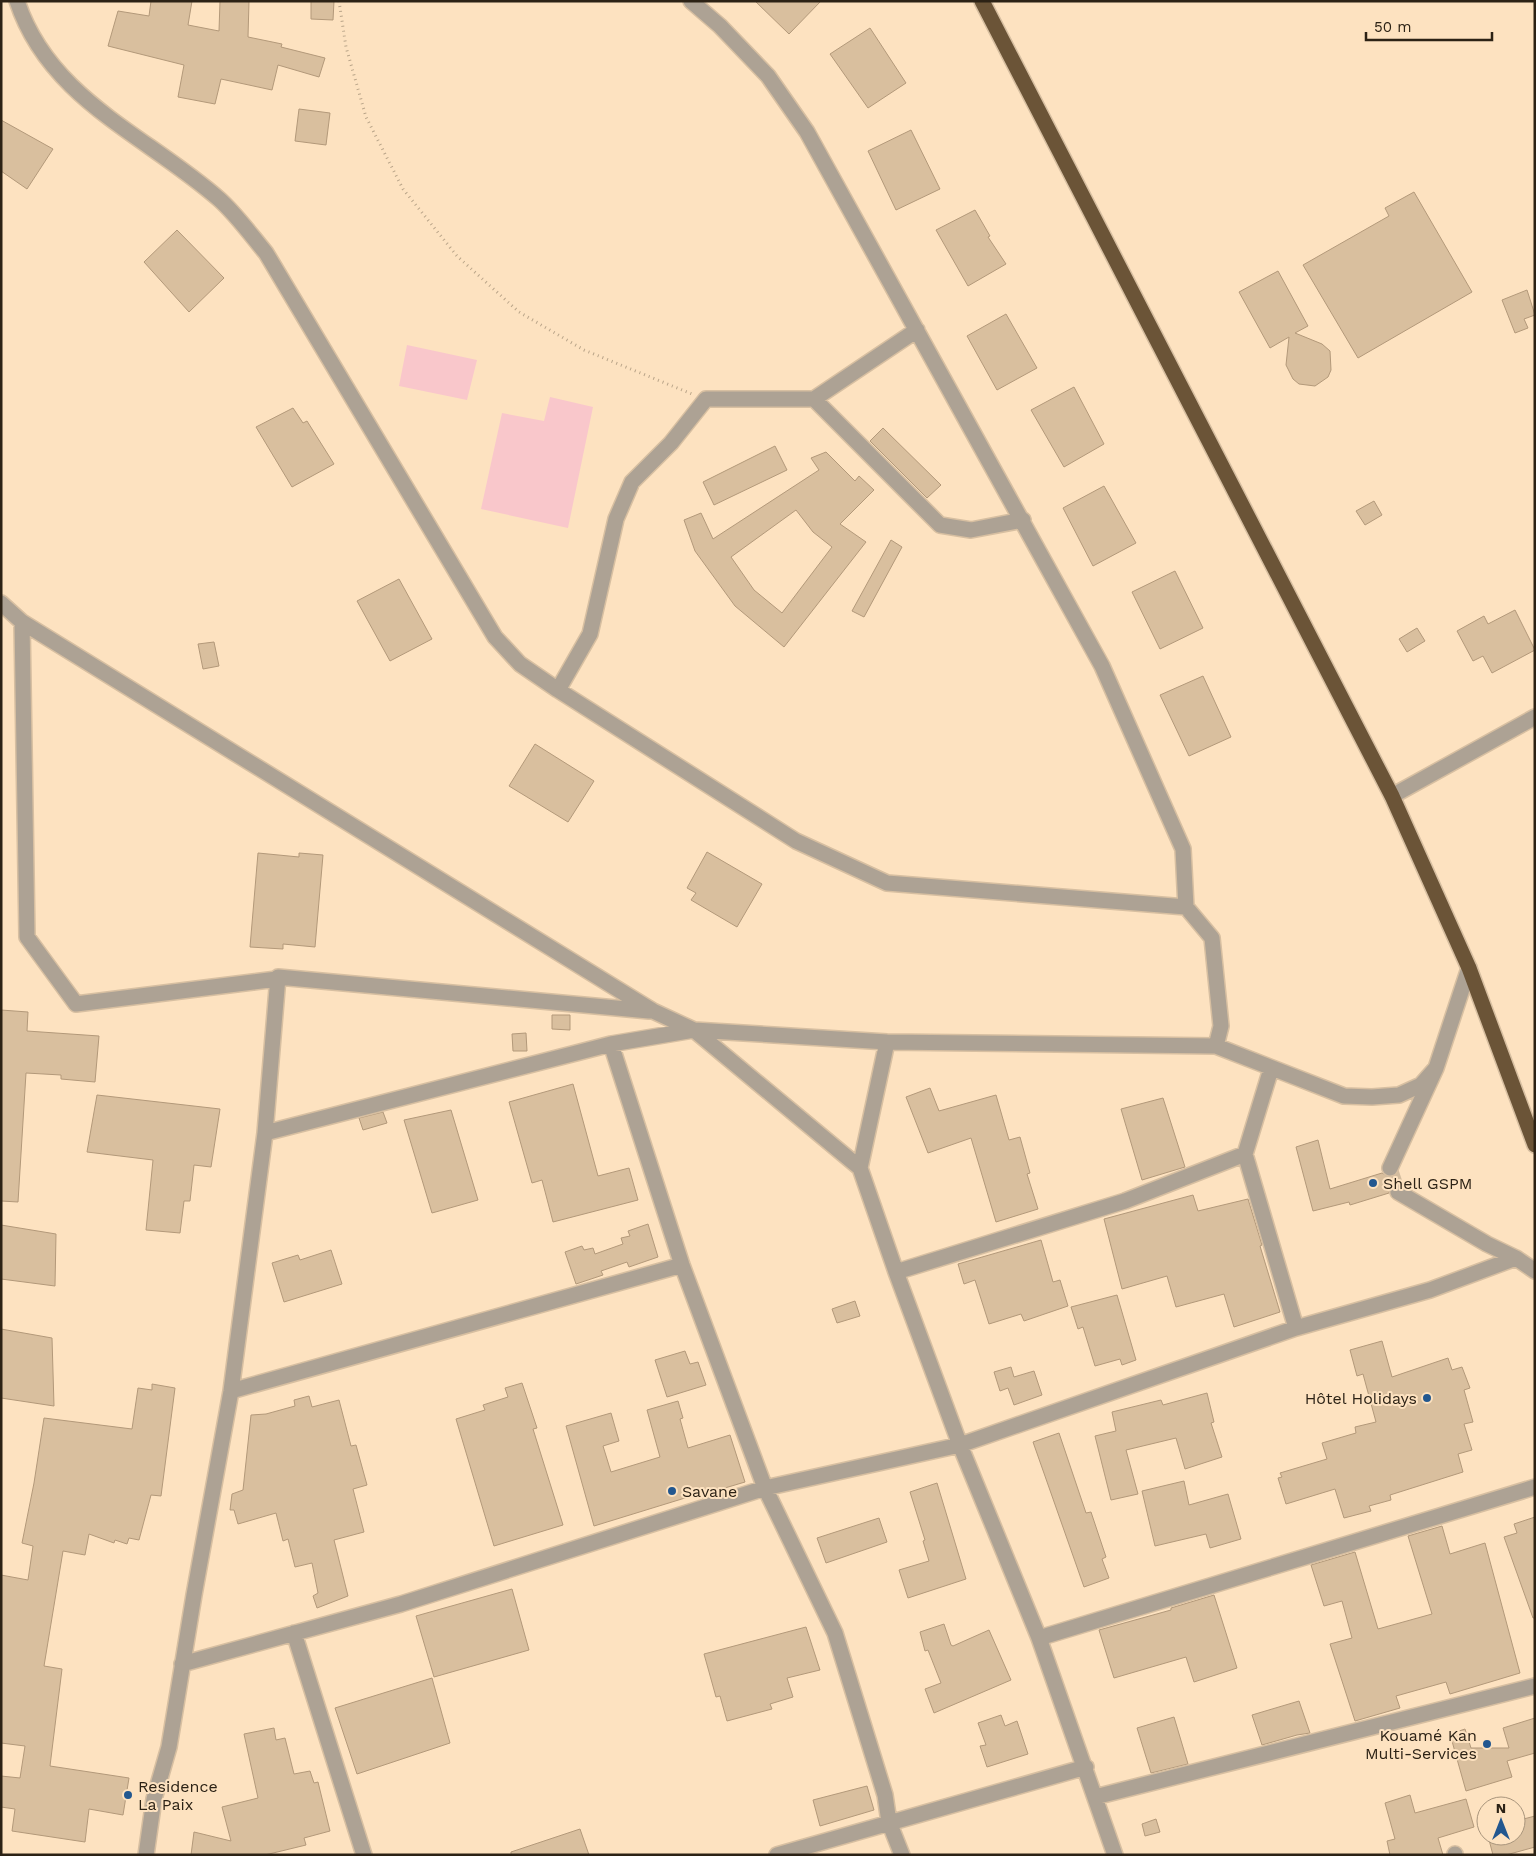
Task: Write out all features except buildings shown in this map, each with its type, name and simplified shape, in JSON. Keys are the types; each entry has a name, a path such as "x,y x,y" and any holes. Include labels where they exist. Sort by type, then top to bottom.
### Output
{"highway":[{"path":"982,1 1392,796 1469,968 1535,1145"}],"street":[{"path":"17,1 21,14 46,60 83,99 161,153 220,200 266,253 495,637 520,664 796,841 887,883 1186,907"},
{"path":"691,1 720,26 768,76 807,132 1102,666 1183,849 1186,907 1212,938 1221,1026 1216,1046"},
{"path":"558,690 590,634 616,519 632,482 671,443 706,399 814,399 917,330"},
{"path":"814,399 940,524 971,530 1023,520"},
{"path":"1,603 22,622 653,1011 694,1030 860,1168 960,1445 1039,1638 1086,1767 1115,1855"},
{"path":"22,622 27,937 76,1004 277,979 278,977 653,1011"},
{"path":"1392,796 1535,717"},
{"path":"1390,1168 1436,1068 1469,968"},
{"path":"146,1855 154,1798 169,1747 231,1391 265,1133 277,979"},
{"path":"265,1133 611,1044 694,1030 887,1042 1216,1046 1344,1096 1372,1098 1398,1095 1421,1086 1436,1068"},
{"path":"860,1168 887,1042"},
{"path":"611,1044 682,1265 765,1488 835,1633 885,1795 890,1822 902,1855"},
{"path":"1271,1069 1245,1154 1296,1328"},
{"path":"896,1272 1125,1201 1245,1154"},
{"path":"1398,1192 1487,1244 1516,1258 1535,1271"},
{"path":"182,1664 400,1604 765,1488 960,1445 1296,1328 1430,1290 1516,1258"},
{"path":"231,1391 682,1265"},
{"path":"1039,1638 1535,1487"},
{"path":"294,1633 364,1855"},
{"path":"1095,1797 1535,1686"},
{"path":"777,1855 1086,1767"}],"path":[{"path":"339,1 346,47 366,117 403,189 457,256 518,312 576,345 647,377 706,399"}],"shaded area":[{"path":"407,345 477,360 467,400 399,386"},
{"path":"550,397 593,407 568,528 481,509 502,413 544,421"}],"tunnel":[{"path":"1390,1168 1398,1192"}],"place":[{"name":"Shell GSPM","path":"1373,1183"},
{"name":"Hôtel Holidays","path":"1427,1398"},
{"name":"Savane","path":"672,1491"},
{"name":"Kouamé Kan Multi-Services","path":"1487,1744"},
{"name":"Residence La Paix","path":"128,1795"}]}
